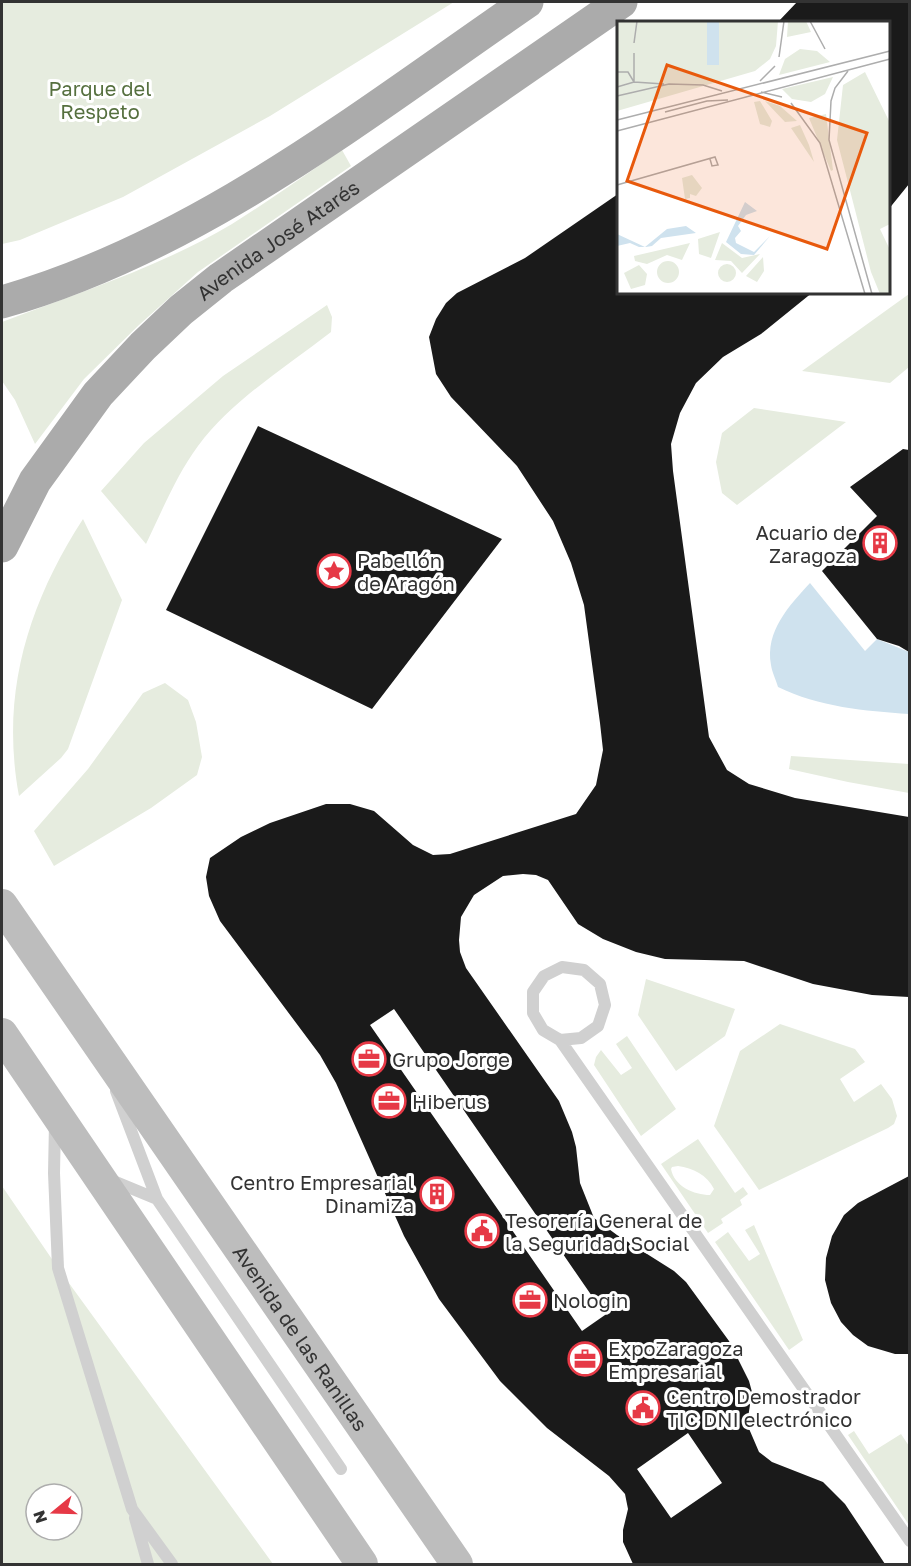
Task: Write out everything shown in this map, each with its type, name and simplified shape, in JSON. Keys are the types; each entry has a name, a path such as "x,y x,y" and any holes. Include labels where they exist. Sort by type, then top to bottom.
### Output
{"main road":[{"path":"2,302 50,286 138,250 235,199 284,170 527,2"},
{"name":"Avenida José Atarés","path":"2,546 35,481 98,394 181,310 221,278 621,2"},
{"name":"Avenida de las Ranillas","path":"2,905 457,1564"},
{"path":"2,1034 55,1116 362,1564"}],"lane":[{"path":"561,1040 581,1038 598,1026 605,1005 600,984 584,970 562,967 544,976 533,992 533,1012 543,1030 561,1040 909,1541"},
{"path":"100,1048 157,1199 341,1468"},
{"path":"55,1116 54,1173 58,1268 148,1564"},
{"path":"95,1174 157,1199"},
{"path":"132,1509 172,1564"}],"green space":[{"name":"Parque del Respeto","path":"2,2 454,2 270,116 123,197 20,240 2,244"},
{"path":"342,150 351,166 198,272 84,379 35,444 15,400 2,381 2,322 149,266 205,239 246,215"},
{"path":"909,294 909,367 890,383 802,371"},
{"path":"327,305 332,317 331,332 260,385 212,429 183,469 146,544 101,491 144,443 223,376"},
{"path":"754,408 846,422 737,505 722,493 716,462 722,433"},
{"path":"83,519 122,600 68,749 19,796 14,758 13,722 16,686 23,651 47,584"},
{"path":"165,683 188,700 196,722 202,757 197,775 151,808 54,866 34,831 88,769 143,693"},
{"path":"791,756 909,764 909,793 789,769"},
{"path":"646,979 735,1009 725,1036 676,1071 638,1015"},
{"path":"780,1024 855,1049 865,1062 840,1079 854,1102 881,1084 892,1099 897,1116 894,1124 888,1128 759,1190 714,1126 740,1051"},
{"path":"627,1036 676,1109 641,1136 594,1065 601,1050 621,1075 632,1068 616,1044"},
{"path":"698,1139 735,1193 743,1187 748,1194 740,1200 742,1205 721,1219 723,1223 708,1233 661,1164","holes":["678,1166 694,1170 708,1180 714,1189 710,1195 691,1191 680,1185 671,1169"]},
{"path":"2,1186 58,1268 273,1564 2,1564"},
{"path":"754,1225 803,1340 789,1350 715,1242 728,1232 749,1261 760,1254 745,1230"},
{"path":"854,1431 869,1454 901,1434 909,1446 909,1525 848,1435"}],"water":[{"path":"810,583 865,651 877,639 909,652 909,714 826,704 778,687 772,670 770,653 775,630 787,610"}],"building":[{"path":"797,2 909,2 909,184 890,208 890,21 779,21"},
{"path":"617,195 617,294 811,294 761,334 723,357 696,383 680,413 671,444 709,737 727,770 749,784 795,798 909,817 909,997 872,995 813,984 744,961 665,959 636,952 603,939 578,924 548,880 536,875 503,876 474,895 461,917 459,940 460,952 466,968 559,1101 572,1132 580,1183 594,1218 674,1271 686,1282 729,1341 749,1381 752,1392 747,1424 759,1452 772,1462 823,1482 845,1504 885,1564 633,1564 623,1542 628,1509 625,1494 609,1476 547,1428 500,1381 439,1299 404,1236 336,1083 320,1055 220,921 209,896 206,877 210,858 241,837 270,823 326,804 350,804 374,811 413,845 433,855 450,854 576,814 596,785 603,750 600,723 584,605 571,563 553,521 517,466 451,397 436,374 429,337 446,303 457,293 525,258","holes":["394,1009 605,1315 582,1331 370,1025","688,1433 722,1483 671,1518 637,1469"]},
{"path":"258,426 502,539 372,709 166,610"},
{"name":"Acuario de Zaragoza","path":"903,449 909,450 909,652 877,639 822,571 877,516 850,487"},
{"path":"909,1176 909,1354 895,1354 868,1346 841,1322 831,1303 825,1280 826,1258 832,1236 844,1215 858,1203"}],"place":[{"name":"Acuario de Zaragoza","path":"880,543"},
{"name":"Pabellón de Aragón","path":"334,571"},
{"name":"Grupo Jorge","path":"369,1059"},
{"name":"Hiberus","path":"389,1101"},
{"name":"Centro Empresarial DinamiZa","path":"437,1194"},
{"name":"Tesorería General de la Seguridad Social","path":"482,1231"},
{"name":"Nologin","path":"530,1300"},
{"name":"ExpoZaragoza Empresarial","path":"585,1359"},
{"name":"Centro Demostrador TIC DNI electrónico","path":"643,1408"}]}
